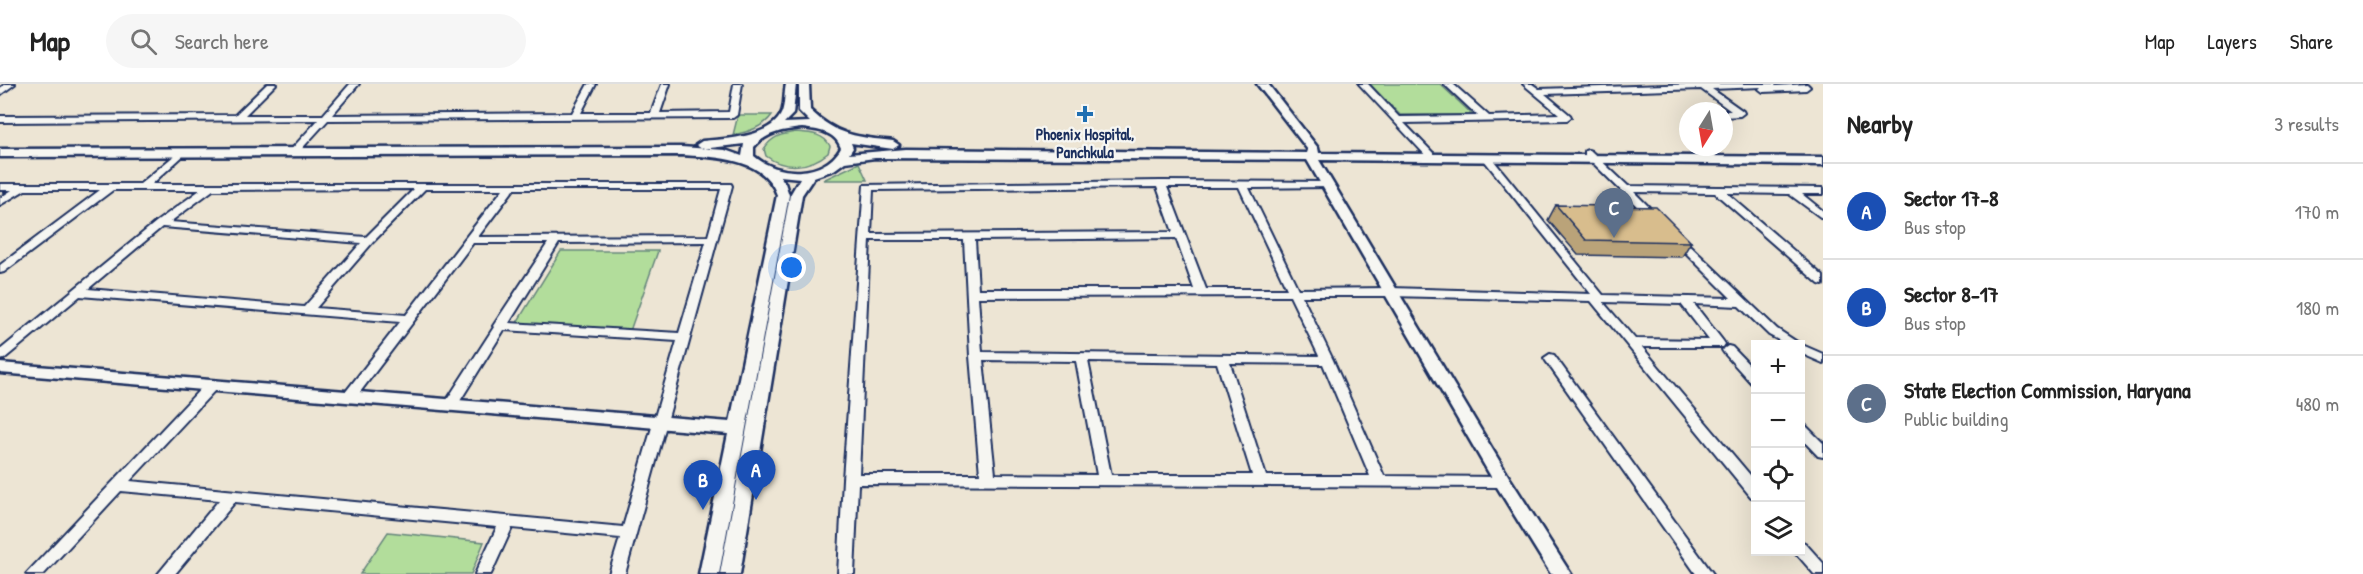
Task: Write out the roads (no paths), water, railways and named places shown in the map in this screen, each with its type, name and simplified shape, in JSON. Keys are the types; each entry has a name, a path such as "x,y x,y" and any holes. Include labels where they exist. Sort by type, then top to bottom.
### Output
{"street":[{"path":"0,92 11,84"},
{"path":"237,118 272,84"},
{"path":"296,149 355,84"},
{"path":"576,115 592,84"},
{"path":"655,114 666,84"},
{"path":"0,118 733,115 738,84"},
{"path":"0,153 181,153 296,149 727,144 753,139 772,129 787,114 791,84"},
{"path":"804,84 806,111 821,127 843,138 873,144 1313,153"},
{"path":"1262,84 1313,153 1327,185 1390,292 1503,482 1561,574"},
{"path":"1363,84 1430,154 1487,158 1823,156"},
{"path":"1448,84 1486,119"},
{"path":"1397,120 1567,117 1527,84"},
{"path":"1538,92 1639,86 1704,87 1772,84"},
{"path":"1715,86 1725,90 1806,87 1802,84"},
{"path":"1704,87 1726,102"},
{"path":"1733,107 1740,112 1733,113"},
{"path":"772,129 802,125 821,127"},
{"path":"841,159 847,148 843,138"},
{"path":"753,139 748,146 747,154 754,165"},
{"path":"0,147 681,151 725,154 769,172 787,175 809,174 826,169 841,159 874,154 906,153 1430,154 1823,161"},
{"path":"142,187 181,153"},
{"path":"1592,156 1773,332 1786,340"},
{"path":"1487,158 1630,343 1751,488"},
{"path":"709,574 783,195 779,183 769,172"},
{"path":"730,574 796,195 809,174"},
{"path":"1161,184 1201,292"},
{"path":"1243,185 1327,360 1379,481"},
{"path":"846,574 868,187 1327,185"},
{"path":"307,311 369,240 423,186"},
{"path":"350,397 511,186"},
{"path":"0,187 727,186 617,574"},
{"path":"0,202 23,187"},
{"path":"0,270 110,187"},
{"path":"0,356 160,224 210,187"},
{"path":"1626,189 1823,191"},
{"path":"1718,190 1823,282"},
{"path":"1792,191 1823,216"},
{"path":"160,224 369,240"},
{"path":"866,237 1180,235"},
{"path":"969,237 976,356 988,479"},
{"path":"470,240 712,239"},
{"path":"450,405 555,241"},
{"path":"80,292 410,319"},
{"path":"973,293 1390,292 1742,302"},
{"path":"1630,343 1719,344 1684,300"},
{"path":"499,326 684,337"},
{"path":"1728,350 1751,376"},
{"path":"1805,350 1823,359"},
{"path":"976,356 1327,360"},
{"path":"1081,357 1105,480"},
{"path":"1550,357 1705,574"},
{"path":"1222,359 1261,481"},
{"path":"0,368 737,429"},
{"path":"34,574 211,386"},
{"path":"1805,433 1823,452"},
{"path":"850,479 1503,482"},
{"path":"117,484 627,533"},
{"path":"166,574 232,495"},
{"path":"483,574 507,522"},
{"path":"1805,553 1823,574"}],"place":[{"name":"Phoenix Hospital, Panchkula","path":"1085,114"},
{"name":"State Election Commission, Haryana","path":"1614,238"},
{"name":"Sector 17-8","path":"756,500"},
{"name":"Sector 8-17","path":"703,510"}]}
